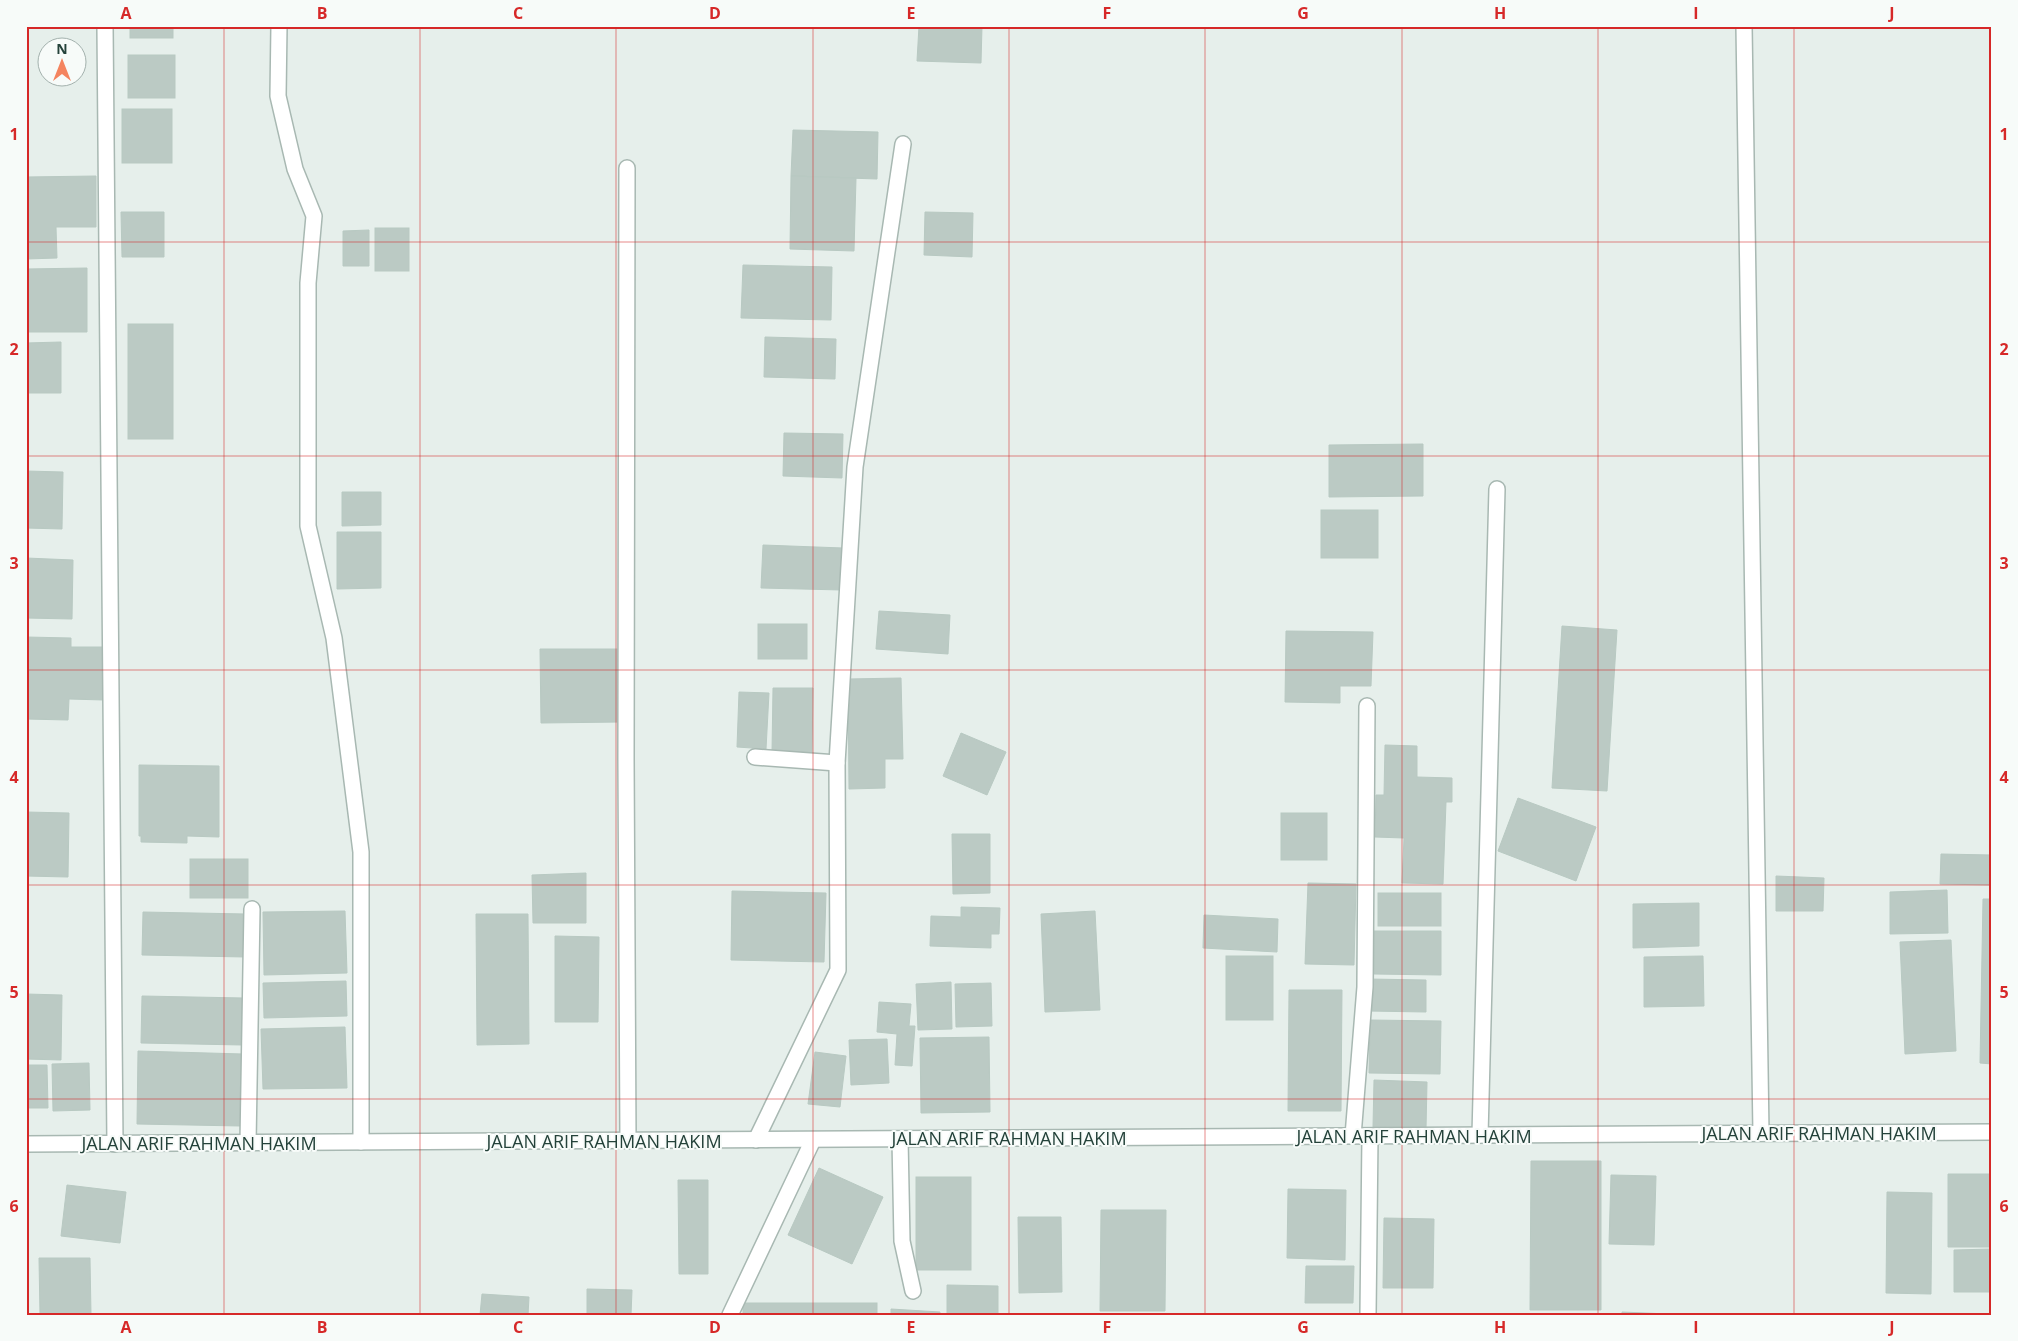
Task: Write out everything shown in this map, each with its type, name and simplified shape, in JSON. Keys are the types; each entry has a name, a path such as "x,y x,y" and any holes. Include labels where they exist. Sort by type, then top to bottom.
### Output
{"street":[{"path":"105,26 115,1144"},
{"path":"279,26 278,96 295,169 314,216 308,283 308,526 334,638 361,852 361,1142"},
{"path":"1744,26 1761,1134"},
{"path":"756,1140 838,970 837,763 855,467 903,144"},
{"path":"627,168 626,758 628,1141"},
{"path":"1480,1135 1498,488"},
{"path":"1353,1136 1365,987 1366,706"},
{"path":"755,757 837,763"},
{"path":"248,1143 252,909"},
{"name":"JALAN ARIF RAHMAN HAKIM","path":"26,1144 1992,1132"},
{"path":"1368,1315 1370,1136"},
{"path":"900,1139 902,1241 912,1291"},
{"path":"730,1315 806,1140"}],"building":[{"path":"130,26 173,26 173,38 130,38"},
{"path":"919,26 982,26 981,63 917,61"},
{"path":"128,55 175,55 175,98 128,98"},
{"path":"122,109 172,109 172,163 122,163"},
{"path":"793,130 878,132 877,179 791,176"},
{"path":"96,176 96,227 56,227 57,258 26,259 26,177"},
{"path":"791,176 856,178 854,251 790,249"},
{"path":"121,212 164,212 164,257 122,257"},
{"path":"925,212 973,213 972,257 924,255"},
{"path":"375,228 409,228 409,271 375,271"},
{"path":"369,230 369,266 343,266 343,231"},
{"path":"743,265 832,267 831,320 741,318"},
{"path":"87,268 87,332 26,332 26,269"},
{"path":"128,324 173,324 173,439 128,439"},
{"path":"765,337 836,339 835,379 764,377"},
{"path":"61,342 61,393 26,393 26,343"},
{"path":"784,433 843,434 842,478 783,476"},
{"path":"1423,444 1423,496 1329,497 1329,445"},
{"path":"26,471 63,472 62,529 26,528"},
{"path":"342,492 381,492 381,525 342,526"},
{"path":"1321,510 1378,510 1378,558 1321,558"},
{"path":"337,532 381,532 381,588 337,589"},
{"path":"763,545 843,548 842,590 761,588"},
{"path":"26,558 73,560 72,619 26,618"},
{"path":"879,611 950,615 948,654 876,649"},
{"path":"758,624 807,624 807,659 758,659"},
{"path":"1562,626 1617,630 1607,791 1552,788"},
{"path":"1286,631 1373,632 1371,686 1340,686 1340,703 1285,702"},
{"path":"26,637 71,638 71,647 105,647 104,700 69,699 68,720 26,719"},
{"path":"540,649 620,649 620,722 541,723"},
{"path":"901,678 903,759 885,759 885,788 849,789 848,679"},
{"path":"773,688 813,688 812,753 772,752"},
{"path":"739,692 769,693 766,749 737,747"},
{"path":"961,733 1006,752 987,795 943,776"},
{"path":"1385,745 1417,746 1417,777 1452,778 1452,802 1446,802 1443,884 1402,883 1404,838 1375,837 1376,795 1384,795"},
{"path":"139,765 219,766 219,837 187,836 187,843 141,842 141,836 139,836"},
{"path":"1518,798 1596,827 1576,881 1498,851"},
{"path":"26,812 69,813 68,877 26,876"},
{"path":"1281,813 1327,813 1327,860 1281,860"},
{"path":"952,834 990,834 990,893 953,894"},
{"path":"1941,854 1992,855 1992,885 1940,884"},
{"path":"190,859 248,859 248,898 190,898"},
{"path":"586,873 586,923 533,923 532,875"},
{"path":"1776,876 1824,878 1823,911 1776,911"},
{"path":"1308,883 1356,884 1354,965 1305,964"},
{"path":"1947,890 1948,933 1890,934 1890,892"},
{"path":"732,891 826,893 824,962 731,960"},
{"path":"1378,893 1441,893 1441,926 1378,926"},
{"path":"1983,899 1992,899 1992,1064 1980,1063"},
{"path":"1699,903 1699,946 1633,948 1633,904"},
{"path":"961,907 1000,908 999,934 991,934 991,948 930,946 931,916 961,917"},
{"path":"345,911 347,973 264,975 263,912"},
{"path":"1095,911 1100,1010 1045,1012 1041,914"},
{"path":"143,912 246,914 246,957 142,955"},
{"path":"476,914 528,914 529,1044 477,1045"},
{"path":"1204,915 1278,919 1277,952 1203,948"},
{"path":"1374,931 1441,931 1441,975 1374,974"},
{"path":"555,936 599,937 598,1022 555,1022"},
{"path":"1951,940 1956,1051 1905,1054 1900,942"},
{"path":"1226,956 1273,956 1273,1020 1226,1020"},
{"path":"1703,956 1704,1006 1644,1007 1644,957"},
{"path":"1368,979 1426,980 1426,1012 1368,1011"},
{"path":"346,981 347,1016 264,1018 263,983"},
{"path":"951,982 952,1029 918,1030 916,984"},
{"path":"991,983 992,1026 956,1027 955,984"},
{"path":"1289,990 1342,990 1341,1111 1288,1111"},
{"path":"26,994 62,995 61,1060 26,1059"},
{"path":"142,996 244,998 243,1045 141,1043"},
{"path":"879,1002 911,1004 909,1026 915,1026 912,1066 895,1065 897,1034 877,1032"},
{"path":"1370,1020 1441,1021 1440,1074 1369,1073"},
{"path":"345,1027 347,1088 263,1089 261,1029"},
{"path":"989,1037 990,1112 921,1113 920,1038"},
{"path":"887,1039 889,1083 851,1085 849,1040"},
{"path":"138,1051 243,1054 241,1126 137,1124"},
{"path":"815,1052 846,1056 840,1107 808,1104"},
{"path":"89,1063 90,1110 53,1111 52,1064"},
{"path":"26,1065 47,1065 48,1108 26,1108"},
{"path":"1374,1080 1427,1082 1426,1129 1373,1127"},
{"path":"1531,1161 1601,1161 1601,1310 1530,1310"},
{"path":"819,1168 883,1197 852,1264 788,1235"},
{"path":"1948,1174 1990,1174 1992,1247 1948,1247"},
{"path":"1611,1175 1656,1176 1654,1245 1609,1244"},
{"path":"916,1177 971,1177 971,1270 916,1270"},
{"path":"678,1180 708,1180 708,1274 679,1274"},
{"path":"67,1185 126,1192 120,1243 61,1236"},
{"path":"1288,1189 1346,1190 1345,1260 1287,1258"},
{"path":"1887,1192 1932,1193 1931,1294 1886,1293"},
{"path":"1101,1210 1166,1210 1165,1311 1100,1311"},
{"path":"1018,1217 1061,1217 1062,1292 1019,1293"},
{"path":"1384,1218 1434,1219 1433,1288 1383,1288"},
{"path":"1992,1249 1992,1292 1954,1292 1954,1250"},
{"path":"39,1258 90,1258 91,1315 40,1315"},
{"path":"1306,1266 1354,1266 1353,1303 1305,1303"},
{"path":"947,1285 998,1286 998,1315 947,1315"},
{"path":"587,1289 632,1290 631,1315 587,1315"},
{"path":"482,1294 529,1297 528,1315 480,1315"},
{"path":"743,1303 877,1303 877,1315 743,1315"},
{"path":"891,1309 940,1312 940,1315 891,1315"},
{"path":"1622,1312 1668,1314 1668,1315 1622,1315"},
{"path":"1277,1314 1346,1314 1346,1315"}]}
